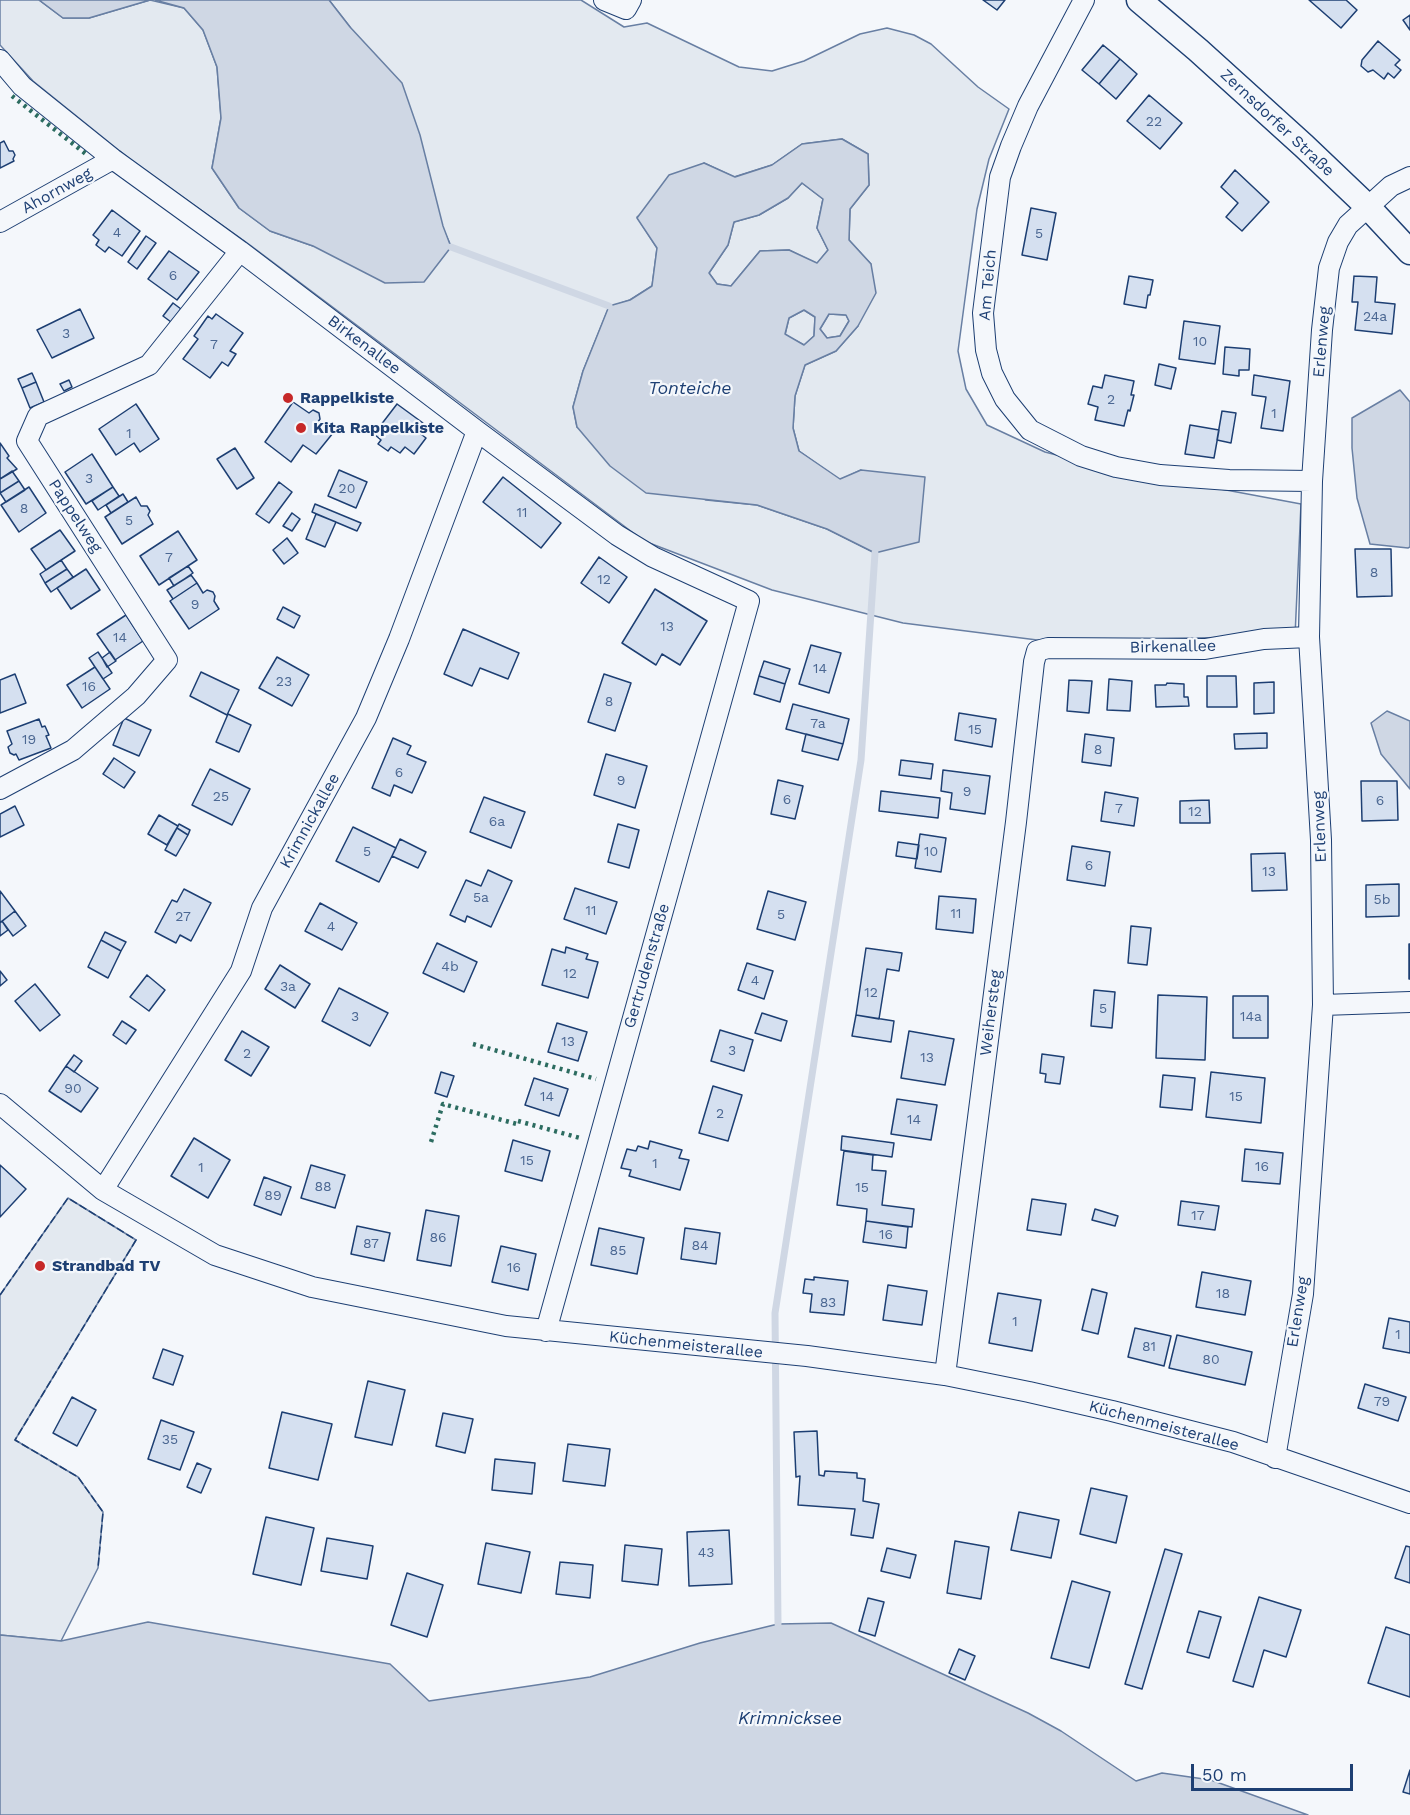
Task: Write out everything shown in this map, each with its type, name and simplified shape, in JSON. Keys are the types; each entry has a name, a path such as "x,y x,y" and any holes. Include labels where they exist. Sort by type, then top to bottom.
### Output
{"street":[{"path":"604,0 629,5"},
{"name":"Am Teich","path":"1084,0 1028,106 1000,177 983,313 986,350 992,374 1005,399 1030,430 1081,456 1116,467 1160,475 1229,480 1312,481"},
{"name":"Zernsdorfer Straße","path":"1138,0 1207,58 1304,146 1367,206 1410,252"},
{"name":"Birkenallee","path":"0,60 22,86 113,159 240,251 617,535 653,556 749,601"},
{"name":"Ahornweg","path":"0,222 113,159"},
{"name":"Erlenweg","path":"1275,1458 1303,1294 1323,1005 1321,840 1309,637 1312,481 1322,330 1329,268 1338,242 1348,225 1367,206 1390,186 1410,177"},
{"name":"Pappelweg","path":"0,789 73,750 136,696 167,660 27,441 38,416 149,365 240,251"},
{"name":"Krimnickallee","path":"103,1190 241,971 262,908 366,718 399,639 477,431"},
{"name":"Gertrudenstraße","path":"546,1331 749,601"},
{"name":"Birkenallee","path":"1037,651 1048,648 1205,649 1263,639 1309,637"},
{"name":"Weihersteg","path":"945,1375 1037,651"},
{"path":"1323,1005 1410,1002"},
{"name":"Küchenmeisterallee","path":"0,1104 103,1190 215,1255 312,1287 506,1326 807,1356 945,1375 1112,1411 1233,1442 1410,1503"}],"shaded area":[{"path":"0,0 39,0 63,18 89,18 150,0 184,8 203,30 217,67 221,118 212,168 239,208 270,231 313,246 451,246 350,27 329,0 581,0 624,27 647,23 739,67 772,71 804,61 860,34 887,28 914,35 931,44 978,87 1009,109 989,159 977,209 958,351 966,389 987,425 1045,452 1103,467 1301,504 1295,636 1045,641 903,623 772,590 644,541 250,245 131,160 33,81 0,45","holes":["842,139 868,154 869,185 850,209 849,240 871,264 858,326 836,351 805,365 795,396 793,428 799,451 840,480 861,470 875,553 827,529 757,505 706,500 577,427 573,407 583,371 609,307 630,300 652,286 657,248 637,217 704,163 734,177 772,165 802,144"]},
{"path":"802,183 823,199 817,228 828,250 817,264 789,250 760,251 731,286 717,284 709,273 728,245 734,222 759,215 788,198"},
{"path":"804,310 815,317 814,336 804,345 785,335 789,318"},
{"path":"829,314 846,315 849,321 840,336 827,338 820,329"},
{"path":"68,1198 136,1240 15,1440 78,1477 103,1512 98,1568 61,1641 0,1635 0,1295"}],"water":[{"path":"39,0 150,0 89,18 63,18"},
{"path":"155,0 329,0 350,27 402,83 420,135 443,226 451,247 424,282 385,283 313,246 270,231 239,208 212,168 221,118 217,67 203,30 184,8"},
{"name":"Tonteiche","path":"842,139 868,154 869,185 850,209 849,240 871,264 876,293 858,326 836,351 805,365 795,396 793,428 799,451 840,479 861,470 925,477 919,542 875,553 827,529 757,505 646,493 610,466 577,427 573,407 583,371 609,306 630,300 652,286 657,248 637,218 669,175 704,163 735,177 772,165 802,144","holes":["802,183 823,199 817,228 828,250 817,263 789,250 760,251 731,286 717,284 709,273 728,245 734,222 759,215 788,198","804,310 815,317 814,336 804,345 785,334 789,318","829,314 846,315 849,321 840,336 827,338 820,329"]},
{"path":"1400,390 1410,402 1410,547 1408,548 1370,544 1357,498 1352,448 1352,418"},
{"path":"1387,711 1410,721 1410,789 1381,754 1371,723"},
{"name":"Krimnicksee","path":"148,1622 390,1664 429,1701 590,1677 700,1643 778,1624 831,1623 1028,1713 1061,1731 1136,1781 1162,1773 1211,1780 1308,1815 0,1815 0,1635 61,1641"}],"building":[{"path":"983,0 1005,0 997,10"},
{"path":"1309,0 1346,0 1357,10 1341,28"},
{"path":"1410,15 1410,30 1403,20"},
{"path":"1378,41 1400,60 1395,65 1401,70 1394,78 1388,73 1384,79 1373,70 1368,72 1361,66 1362,60"},
{"path":"1103,45 1120,59 1099,84 1082,70"},
{"path":"1120,59 1137,74 1116,99 1099,84"},
{"path":"1149,95 1182,123 1160,149 1127,121"},
{"path":"4,141 9,151 13,151 15,155 14,161 0,168 0,143"},
{"path":"1235,170 1269,202 1242,231 1226,217 1238,203 1221,187"},
{"path":"1031,208 1056,213 1047,260 1022,255"},
{"path":"112,210 140,231 122,256 109,247 105,252 96,245 99,240 93,235"},
{"path":"146,236 156,243 137,269 128,262"},
{"path":"169,251 199,272 177,300 148,279"},
{"path":"1129,276 1153,280 1146,308 1124,304"},
{"path":"1354,276 1377,277 1375,302 1395,304 1392,334 1355,330 1358,302 1352,302"},
{"path":"173,303 181,309 171,322 163,316"},
{"path":"80,309 94,338 52,358 37,330"},
{"path":"216,314 243,333 230,351 236,354 228,366 222,362 210,378 183,359 198,339 194,336 208,316 212,319"},
{"path":"1184,321 1220,326 1215,364 1179,359"},
{"path":"1225,347 1250,349 1249,370 1239,370 1239,376 1223,374"},
{"path":"1159,364 1176,368 1171,389 1155,385"},
{"path":"32,373 36,382 22,388 18,379"},
{"path":"1105,375 1134,381 1131,395 1134,395 1124,426 1095,420 1098,407 1088,404 1093,386 1102,388"},
{"path":"1254,375 1290,381 1283,431 1261,428 1266,397 1252,395"},
{"path":"69,380 72,387 64,391 60,384"},
{"path":"36,382 44,402 30,408 22,388"},
{"name":"Kita Rappelkiste","path":"293,402 309,413 313,410 319,413 318,422 333,433 316,454 303,445 291,462 265,442"},
{"path":"136,404 159,439 140,452 134,443 116,455 99,429"},
{"path":"397,404 423,423 417,431 426,438 414,454 405,447 400,453 391,447 388,451 378,444 381,440 374,434"},
{"path":"1222,411 1236,413 1231,443 1217,440"},
{"path":"1190,425 1219,430 1214,458 1185,454"},
{"path":"0,443 9,456 7,458 17,469 0,479"},
{"path":"235,448 254,478 237,489 217,459"},
{"path":"92,454 113,487 86,504 65,472"},
{"path":"339,470 367,482 356,508 328,496"},
{"path":"12,471 19,481 0,493 0,479"},
{"path":"503,477 561,523 541,548 483,502"},
{"path":"19,481 25,490 6,502 0,493"},
{"path":"279,482 292,492 269,523 256,514"},
{"path":"29,487 46,513 19,532 1,505"},
{"path":"113,487 119,496 98,510 92,501"},
{"path":"123,494 128,502 111,513 106,505"},
{"path":"136,497 141,506 147,506 150,511 148,515 153,524 122,544 105,517"},
{"path":"315,504 361,523 357,531 312,512"},
{"path":"292,513 300,519 292,531 283,526"},
{"path":"316,514 336,522 325,547 306,539"},
{"path":"60,530 75,551 46,570 31,549"},
{"path":"178,531 197,560 159,585 140,556"},
{"path":"287,538 298,553 284,564 273,550"},
{"path":"1355,549 1391,549 1392,596 1357,597"},
{"path":"599,557 627,577 609,603 581,583"},
{"path":"61,560 67,569 45,583 40,574"},
{"path":"188,566 193,573 174,586 169,578"},
{"path":"67,569 73,577 51,592 45,583"},
{"path":"86,569 100,590 71,609 57,588"},
{"path":"191,575 197,583 173,599 167,590"},
{"path":"197,583 203,593 207,590 213,592 214,601 219,609 189,629 170,601"},
{"path":"655,589 707,621 680,665 662,654 656,665 622,643"},
{"path":"283,607 300,616 294,628 277,619"},
{"path":"126,615 143,641 115,660 97,634"},
{"path":"463,629 519,653 508,679 480,668 472,686 444,674"},
{"path":"811,645 841,653 829,693 799,684"},
{"path":"98,652 112,673 103,679 89,658"},
{"path":"110,652 116,661 107,667 102,658"},
{"path":"277,657 309,675 292,706 259,688"},
{"path":"764,661 790,669 785,684 759,676"},
{"path":"95,667 110,689 82,708 67,685"},
{"path":"201,672 239,690 227,715 190,696"},
{"path":"15,674 26,703 0,713 0,680"},
{"path":"604,674 631,683 615,731 588,722"},
{"path":"759,676 785,684 780,702 754,694"},
{"path":"1207,676 1236,676 1237,707 1207,707"},
{"path":"1109,679 1132,681 1130,711 1107,710"},
{"path":"1069,680 1092,681 1089,713 1067,711"},
{"path":"1274,682 1274,713 1254,714 1254,683"},
{"path":"1167,683 1184,684 1184,697 1188,697 1189,706 1156,707 1155,685 1166,685"},
{"path":"793,704 849,719 843,744 786,729"},
{"path":"959,713 996,719 992,747 955,740"},
{"path":"228,714 251,725 239,752 216,742"},
{"path":"124,718 151,730 139,756 113,745"},
{"path":"39,719 49,735 46,736 51,748 19,760 16,754 10,753 8,747 12,744 7,731"},
{"path":"1267,733 1267,748 1235,749 1234,734"},
{"path":"806,734 843,744 838,760 802,751"},
{"path":"1085,734 1114,738 1111,766 1082,762"},
{"path":"393,738 411,746 407,754 426,762 412,793 394,785 390,796 372,788"},
{"path":"606,754 647,766 635,808 594,795"},
{"path":"114,758 135,772 124,788 103,774"},
{"path":"901,760 933,764 931,779 899,775"},
{"path":"210,769 250,789 232,825 192,805"},
{"path":"943,770 990,776 985,814 950,809 952,793 941,791"},
{"path":"778,780 803,786 795,819 771,814"},
{"path":"1361,781 1397,781 1398,820 1362,821"},
{"path":"881,791 940,798 938,818 879,811"},
{"path":"1105,792 1138,798 1134,826 1101,821"},
{"path":"484,797 525,812 511,848 470,832"},
{"path":"1209,800 1210,823 1180,823 1180,801"},
{"path":"15,806 24,825 0,837 0,814"},
{"path":"159,815 178,826 167,845 148,834"},
{"path":"179,824 190,830 188,835 177,828"},
{"path":"618,824 639,830 629,868 608,862"},
{"path":"353,827 396,848 379,882 336,861"},
{"path":"177,828 188,835 176,856 165,850"},
{"path":"920,834 946,838 941,872 915,868"},
{"path":"400,839 426,852 418,868 392,856"},
{"path":"898,842 919,845 917,859 896,856"},
{"path":"1072,846 1110,852 1105,886 1067,880"},
{"path":"1285,853 1287,890 1252,891 1251,854"},
{"path":"488,870 512,881 491,927 467,916 465,922 450,915 466,880 481,886"},
{"path":"1399,884 1399,916 1366,917 1366,885"},
{"path":"575,888 617,902 606,934 564,919"},
{"path":"184,889 211,903 191,941 180,935 176,943 155,932 172,900 177,902"},
{"path":"0,891 15,911 0,923"},
{"path":"768,891 806,902 795,940 757,929"},
{"path":"939,896 976,899 973,933 936,929"},
{"path":"320,903 357,923 342,950 305,931"},
{"path":"15,911 26,926 13,936 2,921"},
{"path":"2,921 8,930 0,936 0,923"},
{"path":"1131,926 1151,928 1147,965 1128,963"},
{"path":"105,932 126,942 121,951 101,940"},
{"path":"101,940 121,951 108,978 88,967"},
{"path":"437,943 477,962 464,992 423,973"},
{"path":"1410,944 1410,979 1409,979"},
{"path":"566,947 588,954 586,959 598,962 588,998 542,985 552,949 565,953"},
{"path":"866,948 902,953 899,971 887,969 879,1019 856,1015"},
{"path":"747,963 773,971 764,999 738,990"},
{"path":"280,965 310,984 295,1008 265,989"},
{"path":"0,971 7,980 0,986"},
{"path":"147,975 165,990 149,1011 130,997"},
{"path":"35,984 60,1015 40,1031 15,1001"},
{"path":"339,988 388,1013 370,1046 322,1021"},
{"path":"1094,990 1115,992 1112,1028 1091,1026"},
{"path":"1158,995 1207,997 1205,1060 1156,1058"},
{"path":"1233,996 1268,996 1268,1038 1233,1038"},
{"path":"762,1013 787,1021 781,1041 755,1033"},
{"path":"856,1015 894,1021 891,1042 852,1036"},
{"path":"122,1021 136,1030 126,1044 113,1035"},
{"path":"557,1023 587,1032 578,1061 548,1052"},
{"path":"720,1030 753,1040 744,1071 711,1061"},
{"path":"242,1031 269,1047 251,1076 225,1060"},
{"path":"909,1031 954,1039 945,1085 901,1078"},
{"path":"1042,1054 1064,1057 1060,1084 1045,1082 1046,1074 1040,1073"},
{"path":"74,1055 82,1061 74,1072 66,1066"},
{"path":"66,1066 98,1088 81,1112 49,1091"},
{"path":"441,1072 454,1076 447,1097 435,1093"},
{"path":"1211,1072 1265,1078 1261,1123 1206,1117"},
{"path":"1163,1075 1195,1078 1192,1110 1160,1107"},
{"path":"534,1078 568,1089 559,1116 525,1105"},
{"path":"713,1086 742,1095 728,1141 699,1133"},
{"path":"897,1099 937,1105 931,1140 891,1134"},
{"path":"842,1136 894,1143 892,1157 841,1150"},
{"path":"194,1138 230,1160 208,1198 171,1176"},
{"path":"513,1140 550,1151 542,1181 505,1171"},
{"path":"650,1141 682,1150 679,1158 689,1160 680,1190 629,1176 631,1170 621,1168 627,1149 636,1151 638,1146 648,1149"},
{"path":"1245,1149 1283,1153 1280,1184 1242,1181"},
{"path":"844,1151 873,1155 872,1170 886,1171 882,1205 914,1209 912,1227 866,1221 867,1209 837,1205"},
{"path":"0,1165 26,1189 0,1217"},
{"path":"311,1165 345,1175 335,1208 301,1198"},
{"path":"264,1177 291,1187 281,1215 254,1205"},
{"path":"1032,1199 1066,1204 1061,1235 1027,1230"},
{"path":"1181,1201 1219,1206 1215,1230 1178,1225"},
{"path":"1095,1209 1118,1216 1115,1226 1092,1220"},
{"path":"426,1210 459,1216 451,1266 417,1260"},
{"path":"866,1221 908,1227 906,1248 863,1242"},
{"path":"357,1226 390,1233 384,1261 351,1254"},
{"path":"599,1228 644,1238 637,1274 591,1265"},
{"path":"685,1228 720,1233 716,1264 681,1259"},
{"path":"501,1246 536,1254 528,1290 492,1282"},
{"path":"1202,1272 1251,1281 1245,1315 1196,1307"},
{"path":"814,1277 848,1281 844,1315 810,1312 812,1294 803,1293 805,1279 814,1280"},
{"path":"888,1285 927,1291 922,1325 883,1320"},
{"path":"1092,1289 1107,1293 1098,1334 1082,1330"},
{"path":"998,1293 1041,1300 1032,1351 989,1343"},
{"path":"1389,1318 1410,1322 1410,1353 1383,1348"},
{"path":"1135,1328 1171,1336 1164,1366 1128,1357"},
{"path":"1177,1335 1252,1352 1245,1385 1169,1368"},
{"path":"163,1349 183,1356 173,1385 153,1378"},
{"path":"368,1381 405,1390 392,1445 355,1437"},
{"path":"1365,1384 1406,1397 1398,1421 1358,1408"},
{"path":"72,1397 96,1410 77,1446 53,1433"},
{"path":"282,1412 332,1424 318,1480 269,1468"},
{"path":"443,1413 473,1419 465,1453 436,1446"},
{"path":"161,1420 194,1432 180,1470 148,1459"},
{"path":"817,1431 819,1475 824,1476 825,1471 857,1473 857,1478 865,1479 863,1501 879,1504 873,1538 851,1535 855,1509 798,1505 800,1476 796,1477 794,1432"},
{"path":"568,1444 610,1449 605,1486 563,1481"},
{"path":"495,1459 535,1463 532,1494 492,1490"},
{"path":"197,1463 211,1469 201,1493 187,1487"},
{"path":"1091,1488 1127,1496 1116,1543 1080,1534"},
{"path":"1019,1512 1059,1520 1051,1558 1011,1550"},
{"path":"266,1517 314,1528 301,1585 253,1574"},
{"path":"729,1530 732,1584 689,1586 687,1532"},
{"path":"327,1538 373,1546 367,1579 321,1571"},
{"path":"955,1541 989,1547 981,1599 947,1593"},
{"path":"486,1543 530,1552 521,1593 478,1584"},
{"path":"625,1545 662,1549 658,1585 622,1581"},
{"path":"1406,1546 1410,1547 1410,1583 1395,1578"},
{"path":"887,1548 916,1555 910,1578 881,1571"},
{"path":"1165,1549 1182,1554 1142,1689 1125,1684"},
{"path":"560,1562 593,1565 590,1598 556,1594"},
{"path":"407,1573 443,1585 427,1637 391,1625"},
{"path":"1072,1581 1110,1592 1089,1668 1051,1658"},
{"path":"1259,1597 1301,1610 1286,1657 1264,1650 1253,1687 1233,1681"},
{"path":"868,1598 884,1602 875,1636 859,1631"},
{"path":"1199,1611 1221,1617 1209,1658 1187,1652"},
{"path":"1386,1627 1410,1635 1410,1697 1368,1683"},
{"path":"959,1649 975,1656 965,1680 949,1673"},
{"path":"1410,1770 1410,1794 1403,1792"}],"waterway":[{"path":"451,247 609,306"},
{"path":"778,1624 775,1313 861,760 875,553"}],"hedge":[{"path":"12,96 86,154"},
{"path":"473,1044 596,1079"},
{"path":"431,1142 443,1104 517,1124"},
{"path":"518,1121 580,1138"}],"fence":[{"path":"0,1295 68,1198 136,1240 15,1440 78,1477 103,1512 98,1568"}],"place":[{"name":"Rappelkiste","path":"288,398"},
{"name":"Kita Rappelkiste","path":"301,428"},
{"name":"Strandbad TV","path":"40,1266"}]}
